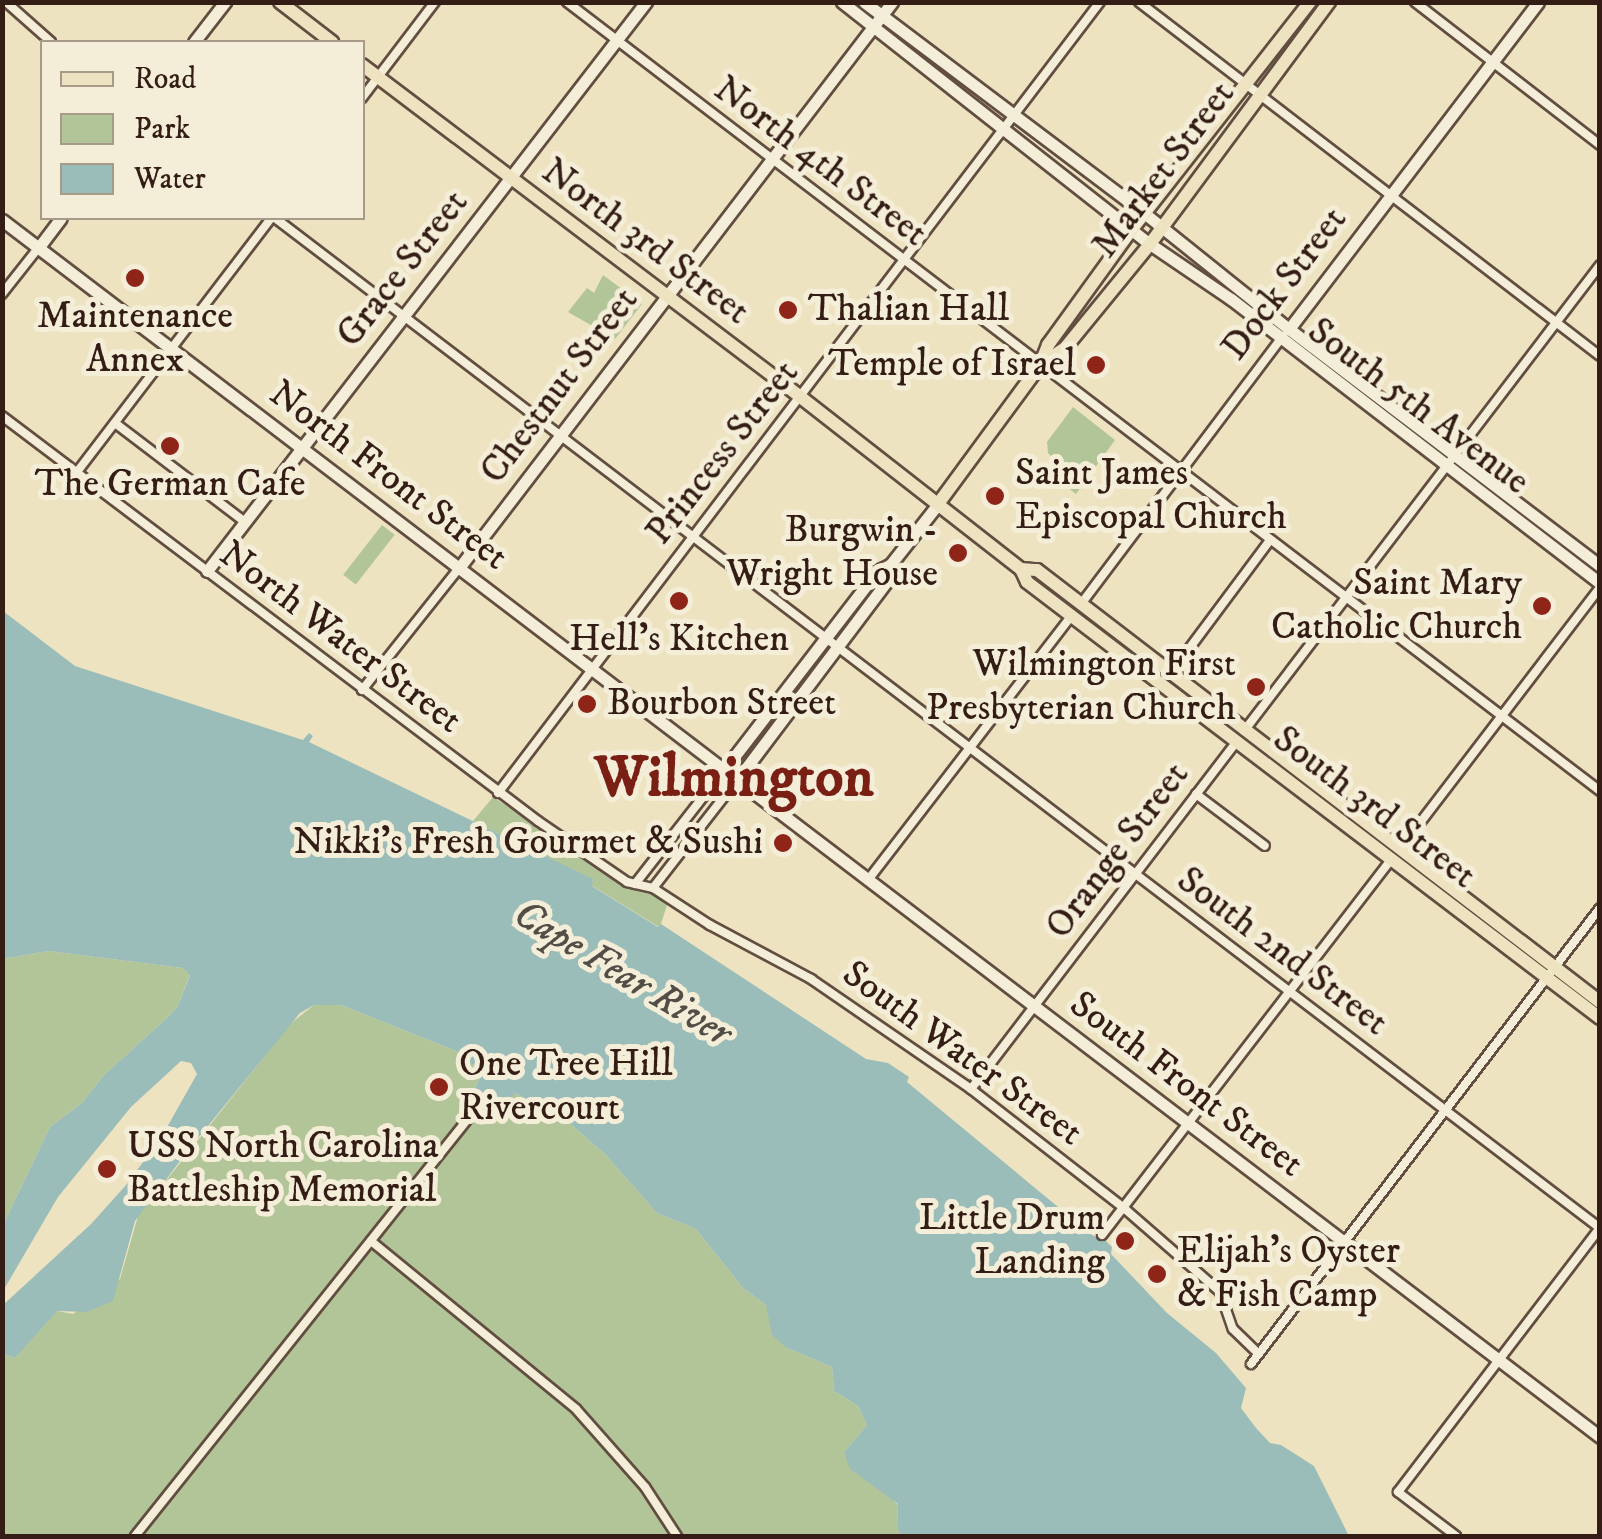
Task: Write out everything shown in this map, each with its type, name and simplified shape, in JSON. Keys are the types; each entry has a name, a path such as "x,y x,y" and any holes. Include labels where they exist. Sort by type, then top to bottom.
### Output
{"main road":[{"path":"280,2 329,40"},
{"name":"Market Street","path":"938,504 1040,365 1048,345 1132,229 1310,2"},
{"name":"Market Street","path":"1040,365 1064,348 1150,244 1329,2"},
{"name":"North 3rd Street","path":"365,67 938,504"},
{"name":"South 3rd Street","path":"938,504 1021,569 1027,582 1170,674 1240,736"},
{"name":"South 3rd Street","path":"1076,610 1550,972 1600,1018"},
{"name":"South 3rd Street","path":"1550,972 1600,1002"}],"street":[{"path":"196,40 225,2"},
{"path":"365,94 436,2"},
{"name":"North 4th Street","path":"566,2 1600,791"},
{"name":"Grace Street","path":"207,571 646,2"},
{"path":"842,2 878,21 1010,122"},
{"path":"864,2 878,21"},
{"name":"Chestnut Street","path":"459,568 892,2"},
{"name":"Princess Street","path":"498,792 1100,2"},
{"path":"1139,2 1600,356"},
{"path":"1415,2 1600,145"},
{"name":"Dock Street","path":"868,880 1538,2"},
{"path":"10,5 49,40"},
{"name":"South 5th Avenue","path":"1010,122 1162,226 1284,334 1600,585"},
{"name":"South 5th Avenue","path":"1010,122 1150,244 1454,455 1600,566"},
{"name":"North Front Street","path":"2,220 737,780"},
{"path":"2,294 59,220"},
{"path":"77,472 271,220"},
{"name":"South 2nd Street","path":"276,220 406,314 560,436 1600,1228"},
{"name":"Orange Street","path":"971,1088 1600,265"},
{"name":"North Water Street","path":"2,416 498,792 635,884 653,888"},
{"path":"115,423 245,522"},
{"name":"Market Street","path":"635,884 877,570 890,565 938,504"},
{"path":"1170,674 1270,540"},
{"name":"Market Street","path":"653,888 889,578 890,565"},
{"path":"362,690 459,568"},
{"path":"1102,1235 1600,585"},
{"name":"South Front Street","path":"737,780 1600,1437"},
{"path":"1196,794 1265,846"},
{"name":"South Water Street","path":"653,888 710,925 812,979 971,1088 1125,1209 1220,1292 1232,1329 1260,1354"},
{"path":"1251,1364 1600,908"},
{"path":"135,1536 471,1115"},
{"path":"1456,1536 1398,1492 1600,1228"},
{"path":"372,1241 576,1409 646,1487 676,1536"}],"green space":[{"path":"603,275 642,304 615,339 568,312 587,288 594,293"},
{"path":"1073,407 1115,440 1076,494 1058,480 1065,470 1048,453 1047,442"},
{"path":"382,525 395,535 356,584 343,575"},
{"path":"493,797 627,886 652,892 667,905 659,927 591,885 593,880 473,821"},
{"path":"48,951 183,968 190,974 178,1006 169,1016 103,1076 82,1103 50,1127 3,1225 3,959"},
{"path":"314,1005 341,1005 456,1051 483,1073 473,1091 496,1105 515,1093 567,1121 605,1154 657,1213 696,1229 743,1288 766,1305 787,1348 832,1367 834,1391 858,1406 867,1425 844,1452 898,1505 897,1529 902,1536 3,1536 2,1354 15,1358 49,1316 57,1311 73,1314 120,1279 138,1216 290,1024"}],"water":[{"name":"Cape Fear River","path":"3,611 75,666 303,740 309,733 313,736 309,742 593,879 592,886 658,927 661,924 866,1059 888,1063 909,1077 907,1082 1092,1235 1106,1241 1112,1247 1111,1254 1167,1313 1216,1353 1246,1388 1241,1408 1256,1428 1270,1443 1281,1445 1314,1466 1349,1536 902,1536 897,1529 898,1504 850,1469 844,1452 867,1425 858,1406 834,1391 832,1367 787,1348 772,1335 766,1305 743,1288 696,1229 657,1213 605,1154 567,1121 515,1093 508,1103 496,1105 473,1091 483,1073 456,1051 341,1005 314,1005 300,1013 186,1153 135,1221 113,1301 87,1312 57,1311 15,1358 3,1354 3,1305 91,1224 127,1184 162,1136 197,1074 191,1063 181,1061 131,1107 58,1197 3,1291 3,1225 50,1127 82,1103 103,1076 169,1016 178,1006 190,975 183,968 48,951 3,959"}],"place":[{"name":"Maintenance Annex","path":"135,278"},
{"name":"Thalian Hall","path":"788,310"},
{"name":"Temple of Israel","path":"1096,365"},
{"name":"The German Cafe","path":"170,446"},
{"name":"Saint James Episcopal Church","path":"995,496"},
{"name":"Burgwin - Wright House","path":"958,553"},
{"name":"Hell's Kitchen","path":"679,601"},
{"name":"Saint Mary Catholic Church","path":"1542,606"},
{"name":"Wilmington First Presbyterian Church","path":"1256,687"},
{"name":"Bourbon Street","path":"587,704"},
{"name":"Nikki’s Fresh Gourmet & Sushi","path":"783,843"},
{"name":"One Tree Hill Rivercourt","path":"439,1087"},
{"name":"USS North Carolina Battleship Memorial","path":"107,1169"},
{"name":"Little Drum Landing","path":"1125,1241"},
{"name":"Elijah's Oyster & Fish Camp","path":"1157,1274"}],"district":[{"name":"Wilmington","path":"734,779"}]}
